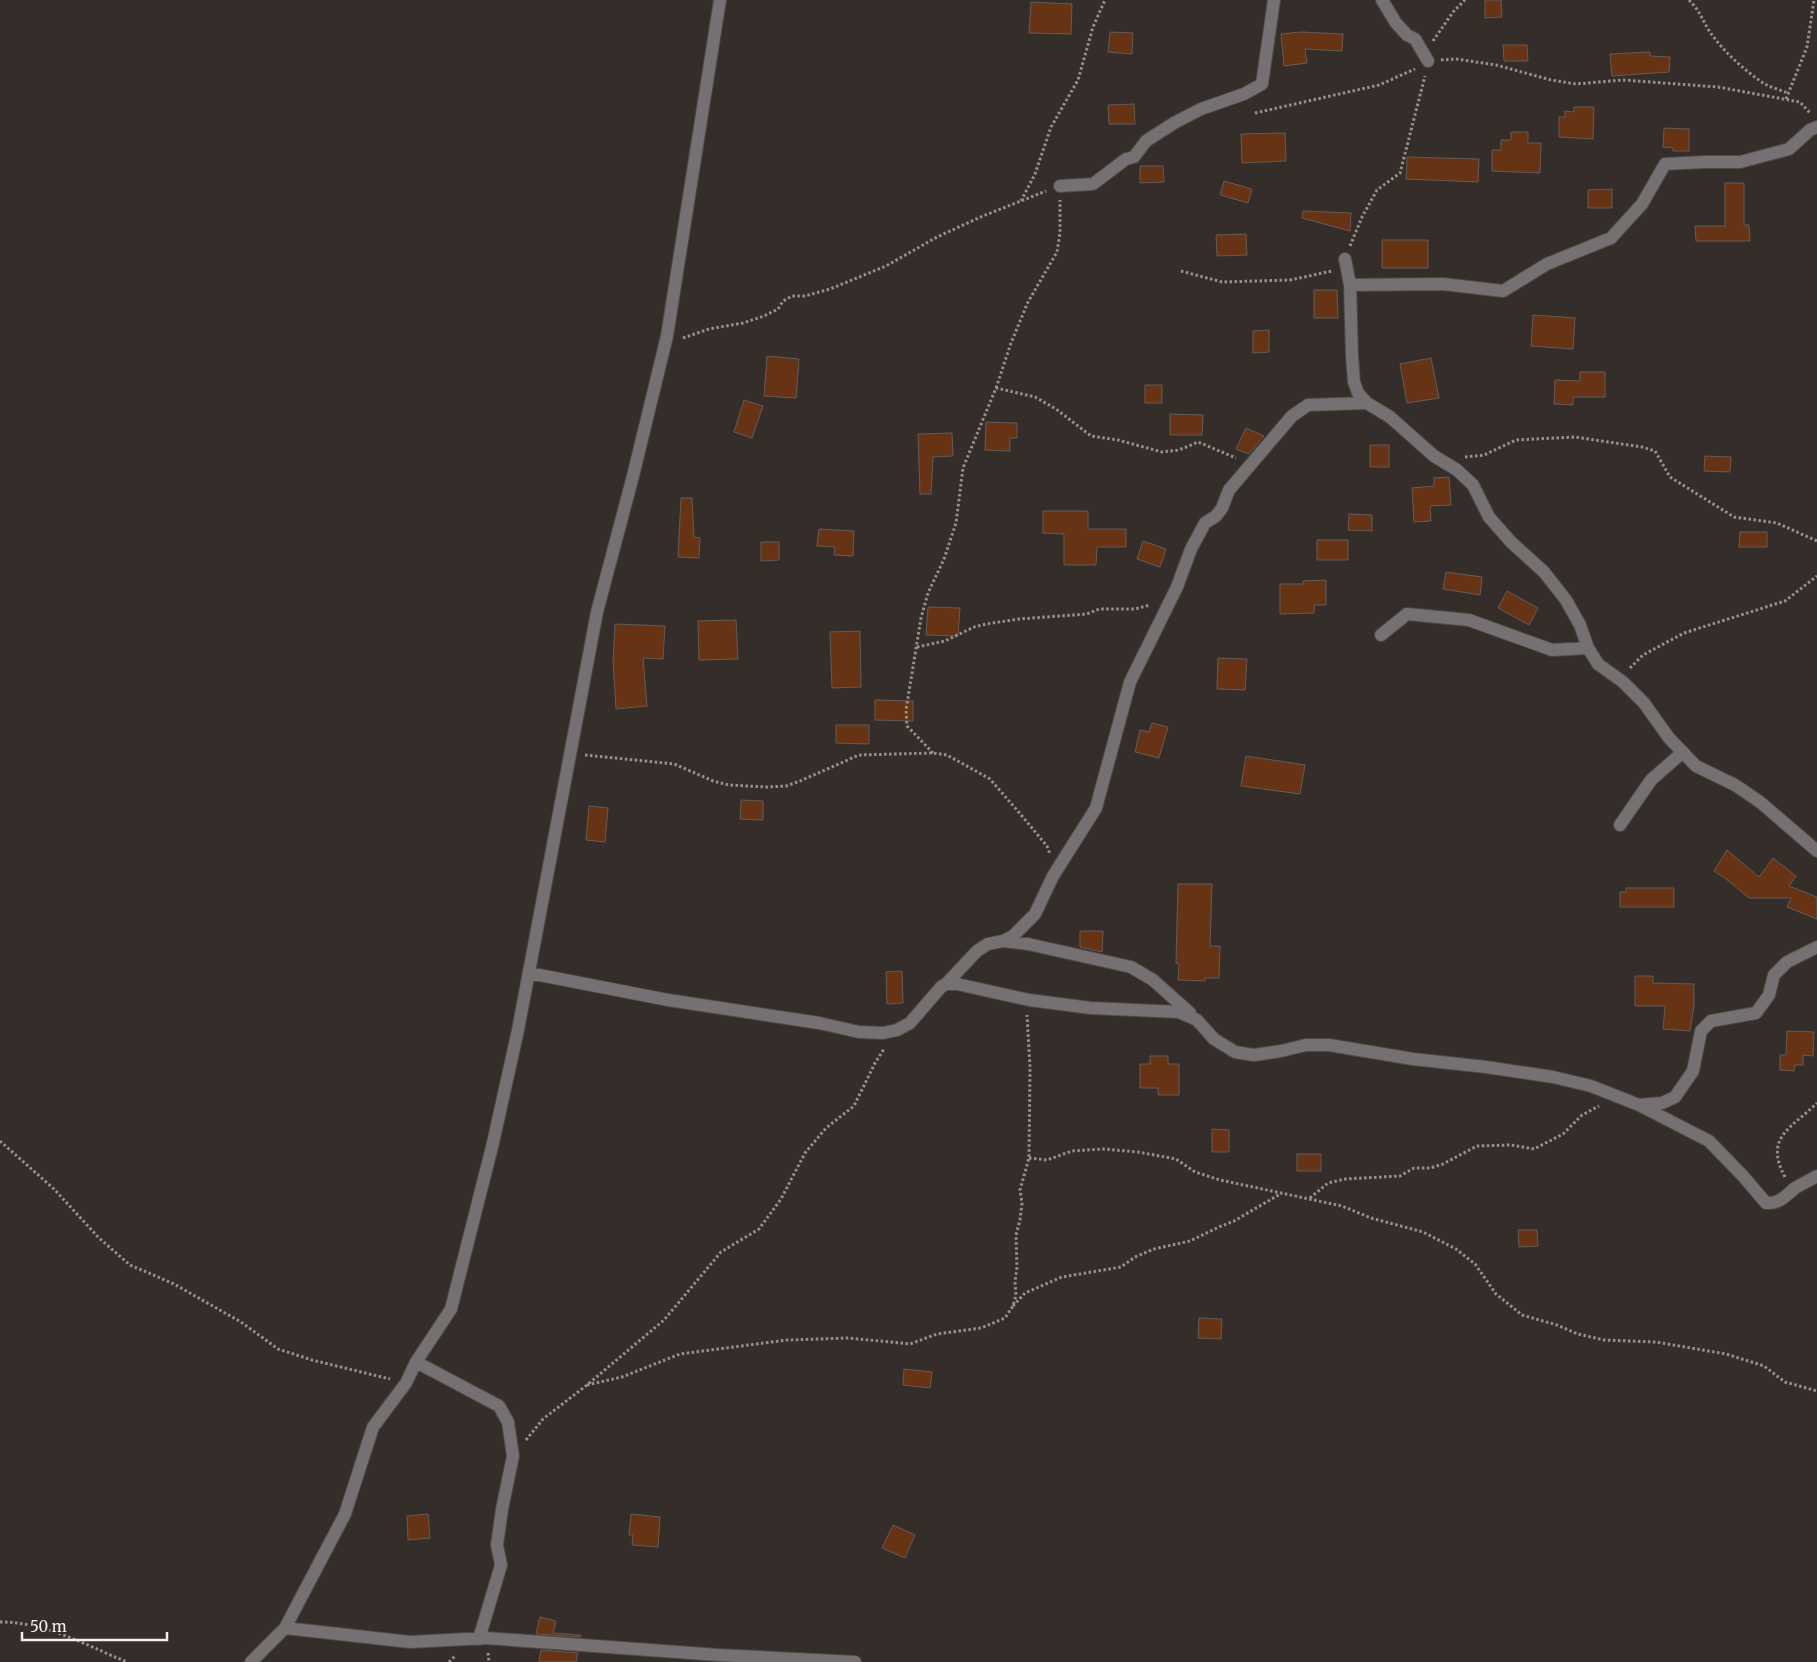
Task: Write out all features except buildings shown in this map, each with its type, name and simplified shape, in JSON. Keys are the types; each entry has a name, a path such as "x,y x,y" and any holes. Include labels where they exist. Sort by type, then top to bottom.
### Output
{"street":[{"path":"251,1662 285,1628 346,1514 373,1427 406,1383 416,1362 451,1309 493,1144 530,974 597,612 664,351 709,81 720,0"},
{"path":"1060,186 1093,184 1126,159 1134,157 1146,141 1174,123 1201,109 1244,94 1262,84 1274,0"},
{"path":"1382,0 1396,23 1407,35 1415,39 1428,61"},
{"path":"1350,285 1442,284 1503,291 1547,264 1611,238 1642,204 1665,164 1740,162 1789,149 1810,130 1815,121"},
{"path":"1345,259 1350,285 1354,382 1358,393 1367,403 1390,417 1422,446 1457,470 1473,485 1489,517 1510,542 1544,572 1566,600 1580,625 1588,648 1598,664 1619,679 1644,703 1669,738 1696,766 1735,786 1760,802 1817,851"},
{"path":"530,974 668,1000 819,1023 859,1032 883,1033 897,1030 910,1023 925,1007 932,996 977,951 988,944 1003,941 1013,936 1035,914 1056,871 1096,808 1130,682 1177,586 1191,548 1205,523 1216,516 1222,508 1229,490 1292,416 1308,405 1367,403"},
{"path":"1381,636 1407,614 1469,620 1552,650 1588,648"},
{"path":"1620,825 1651,780 1683,752"},
{"path":"1003,941 1028,944 1131,967 1153,980 1197,1020 1214,1039 1235,1052 1254,1055 1306,1045 1329,1045 1404,1058 1553,1077 1591,1086 1639,1104 1709,1141 1744,1176 1766,1203 1774,1203 1783,1199 1794,1189 1817,1176"},
{"path":"1639,1104 1662,1103 1675,1097 1693,1071 1701,1031 1711,1021 1756,1013 1769,995 1774,975 1787,962 1817,947"},
{"path":"946,984 957,984 1028,1000 1091,1008 1179,1012 1197,1020"},
{"path":"416,1362 498,1406 508,1422 513,1456 497,1545 501,1564 478,1639"},
{"path":"285,1628 410,1642 486,1638 718,1655 855,1662"}],"path":[{"path":"1021,201 1035,174 1051,127 1078,80 1093,27 1105,0"},
{"path":"1181,271 1222,282 1290,280 1333,271 1345,259 1362,217 1377,190 1400,173 1434,41 1452,12 1465,0"},
{"path":"1689,0 1703,16 1707,27 1715,39 1742,66 1764,83 1788,93"},
{"path":"1786,99 1807,47 1814,0"},
{"path":"1255,113 1379,85 1411,72 1428,61 1456,59 1496,65 1551,80 1576,84 1623,80 1718,87 1800,102 1815,121"},
{"path":"664,351 686,336 709,329 743,323 764,316 778,309 783,301 792,296 805,296 830,289 886,266 937,237 1060,186 1060,233 1056,252 1028,302 964,468 956,523 944,559 928,593 921,618 906,710 907,726 932,753"},
{"path":"996,388 1035,397 1056,409 1091,436 1118,440 1162,452 1179,450 1198,442 1252,464"},
{"path":"1442,461 1484,454 1516,440 1575,437 1642,446 1655,451 1670,477 1734,517 1777,523 1817,541"},
{"path":"1619,679 1643,655 1684,633 1785,601 1817,576"},
{"path":"917,647 945,641 974,627 986,624 1019,619 1087,614 1099,609 1136,609 1150,605"},
{"path":"570,753 674,764 721,783 766,787 786,786 859,755 932,753 947,755 990,779 1047,846 1056,871"},
{"path":"1013,1306 1016,1295 1016,1235 1021,1212 1020,1190 1029,1158 1030,1066 1028,1000"},
{"path":"513,1456 543,1419 587,1385 664,1320 721,1252 760,1229 781,1199 805,1153 826,1128 854,1106 875,1063 897,1030"},
{"path":"1794,1189 1784,1175 1779,1163 1779,1142 1784,1132 1817,1103"},
{"path":"1310,1198 1328,1183 1345,1179 1400,1176 1414,1168 1430,1168 1443,1164 1477,1146 1511,1145 1534,1149 1563,1134 1582,1115 1596,1106 1605,1106"},
{"path":"0,1141 54,1189 99,1238 130,1264 174,1284 224,1312 278,1348 312,1360 406,1383"},
{"path":"1029,1158 1047,1160 1072,1150 1103,1149 1138,1152 1176,1159 1195,1172 1220,1180 1342,1206 1371,1218 1423,1232 1456,1249 1475,1264 1496,1294 1522,1315 1557,1325 1578,1334 1604,1340 1656,1342 1726,1354 1764,1366 1785,1382 1817,1391"},
{"path":"587,1385 622,1376 680,1354 726,1347 787,1340 849,1338 910,1344 937,1334 981,1328 1005,1318 1025,1293 1062,1277 1121,1267 1135,1257 1154,1249 1190,1241 1219,1226 1234,1221 1282,1192"},
{"path":"0,1622 14,1622 42,1627 73,1638 127,1662"}]}
